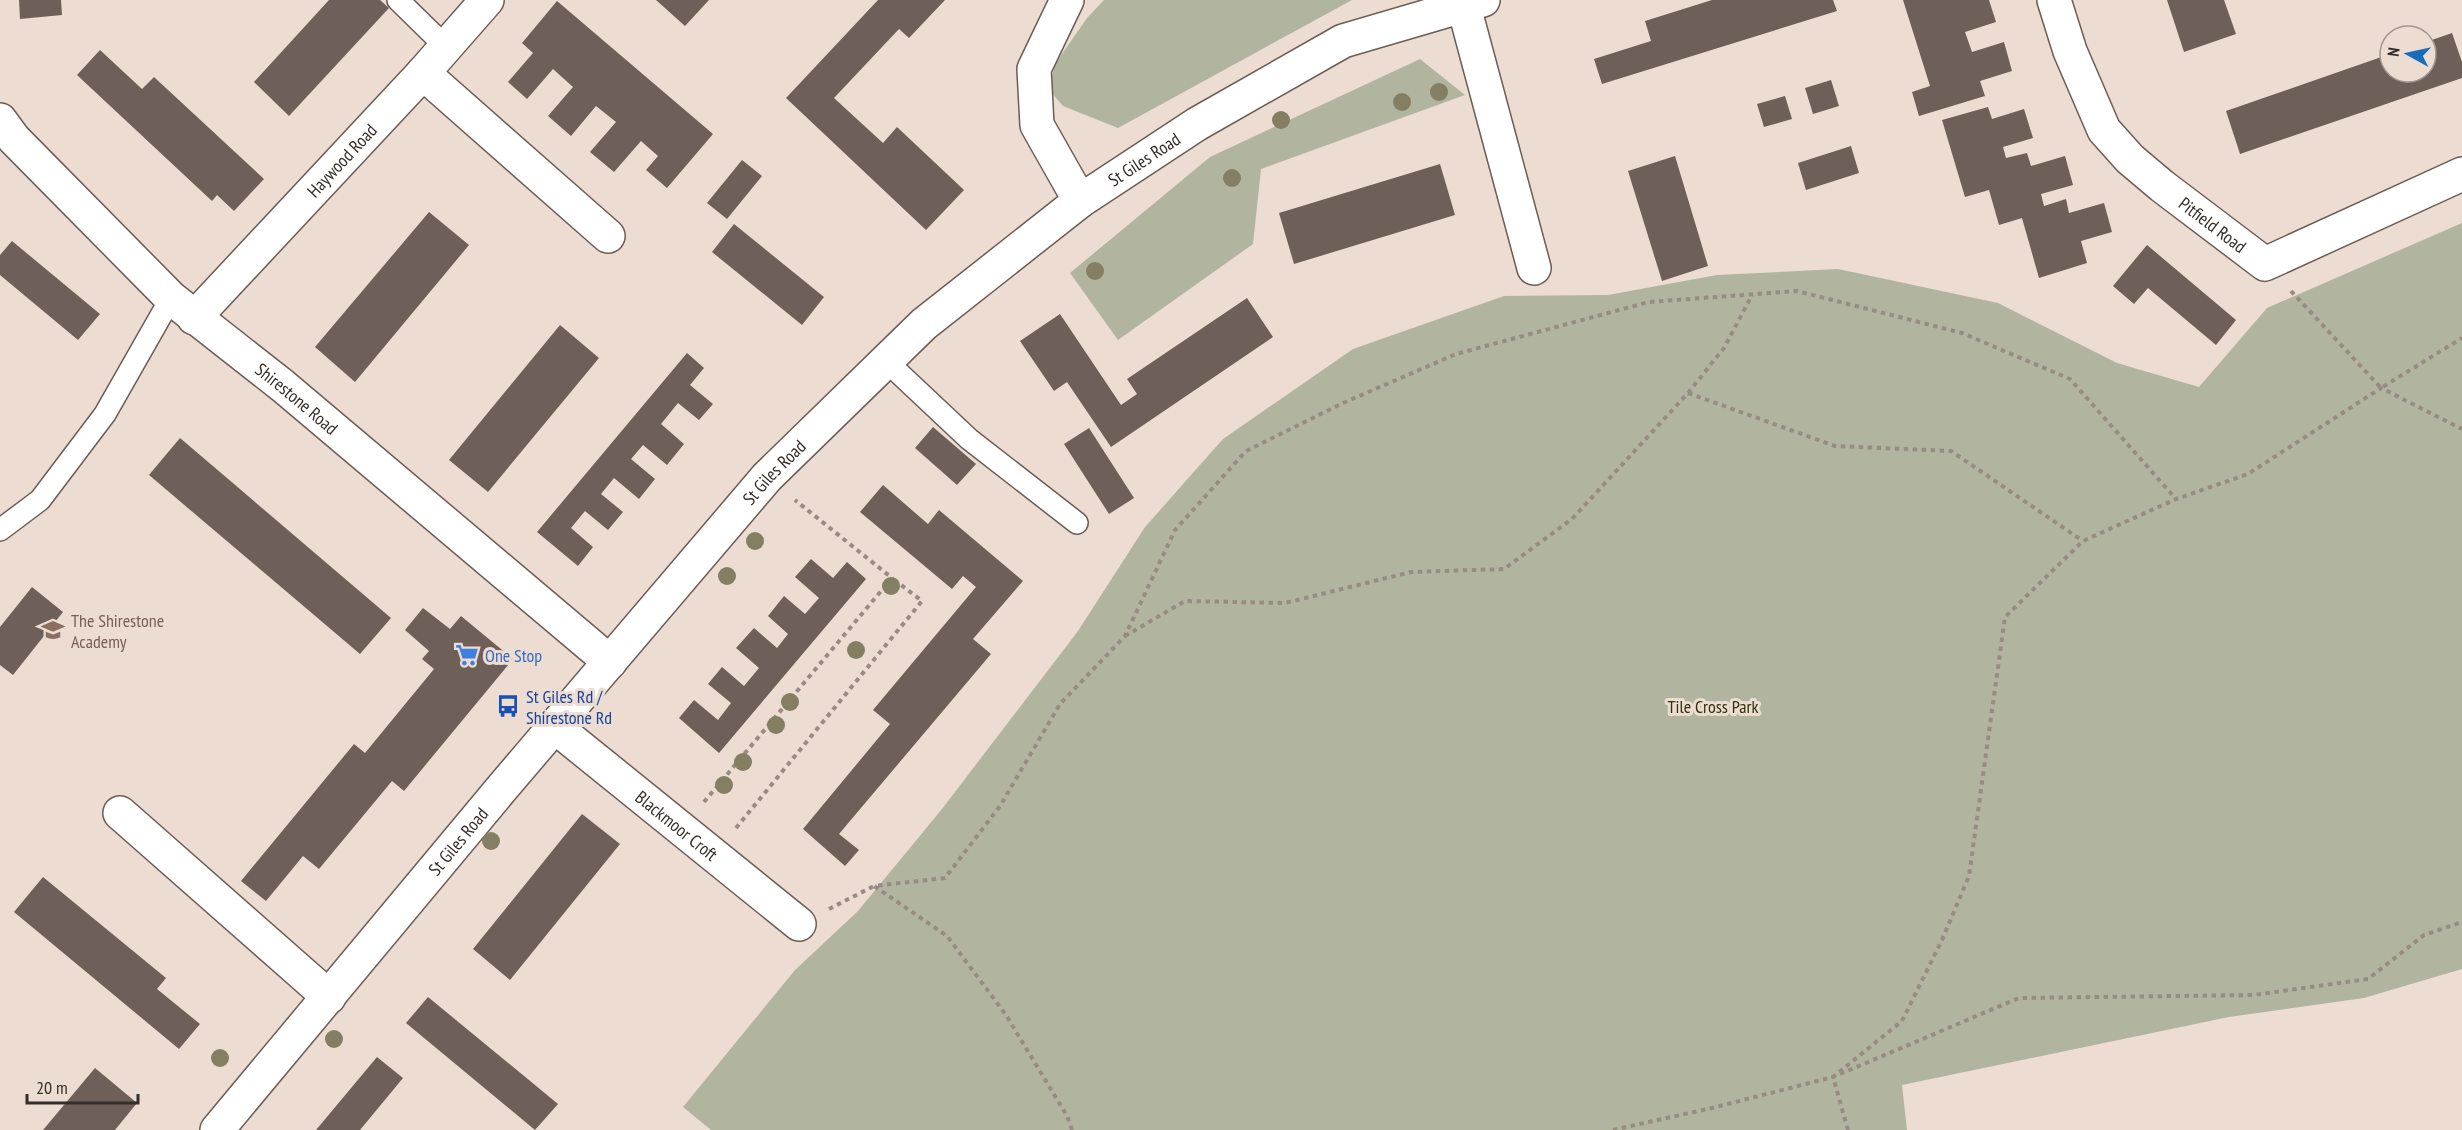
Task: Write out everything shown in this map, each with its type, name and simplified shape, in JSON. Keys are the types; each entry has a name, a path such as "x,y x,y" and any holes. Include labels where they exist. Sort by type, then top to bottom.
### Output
{"street":[{"name":"Haywood Road","path":"182,308 423,73 487,0"},
{"path":"1067,0 1034,69 1037,125 1080,201"},
{"name":"Pitfield Road","path":"2054,0 2070,51 2104,130 2130,159 2162,186 2265,264"},
{"path":"1473,3 1534,268"},
{"name":"St Giles Road","path":"217,1130 554,726 767,477 924,324 1080,201 1197,124 1343,41 1473,3"},
{"path":"423,73 608,236"},
{"name":"Shirestone Road","path":"0,120 14,140 182,308 283,386 610,662"},
{"path":"2265,264 2462,174"},
{"name":"Blackmoor Croft","path":"554,726 713,857 799,924"},
{"path":"120,813 330,997"}],"lane":[{"path":"398,0 446,47"},
{"path":"0,530 40,500 182,308"},
{"path":"885,360 969,439 1077,523"}],"path":[{"path":"2265,264 2381,388 2462,429"},
{"path":"1125,636 1175,530 1246,450 1343,403 1456,354 1649,302 1797,291 1962,333 2070,379 2176,499"},
{"path":"799,924 874,886 945,878 1000,806 1060,704 1125,636 1185,601 1285,603 1410,572 1504,569 1572,519 1688,393 1724,348 1752,296"},
{"path":"1833,1077 1902,1021 1942,940 1970,876 2005,617 2083,541 2176,499 2248,474 2462,338"},
{"path":"1688,393 1835,446 1951,451 2083,541"},
{"path":"713,857 922,601 767,477"},
{"path":"681,830 892,578"},
{"path":"874,886 946,936 1006,1015 1067,1116 1072,1130"},
{"path":"1613,1130 1833,1077 2019,998 2254,995 2368,980 2424,935 2462,922"},
{"path":"1833,1077 1848,1130"}],"green space":[{"path":"1104,0 1352,0 1118,128 1063,106 1049,90 1055,64 1087,18"},
{"path":"1420,59 1465,95 1261,169 1253,244 1118,340 1070,273 1210,157"},
{"name":"Tile Cross Park","path":"2462,223 2462,969 2364,998 2229,1017 1902,1085 1907,1130 711,1130 683,1107 795,970 858,911 942,809 1078,631 1145,527 1223,439 1353,349 1504,296 1608,295 1717,275 1838,269 1998,303 2117,363 2199,387 2267,308"}],"building":[{"path":"19,0 61,0 62,15 20,19"},
{"path":"329,0 380,0 389,8 289,116 254,82"},
{"path":"656,0 709,0 685,26"},
{"path":"878,0 945,0 909,38 899,29 834,98 883,143 897,127 964,190 926,230 786,98"},
{"path":"1712,0 1833,0 1837,11 1602,84 1594,59 1651,41 1645,21"},
{"path":"1903,0 1989,0 1996,22 1965,32 1972,52 2004,42 2012,71 1980,81 1985,96 1919,116 1912,92 1930,86"},
{"path":"2167,0 2224,0 2236,34 2184,52"},
{"path":"557,1 713,134 667,188 646,170 658,156 641,141 614,172 590,152 616,122 596,106 571,136 548,116 573,87 553,69 527,99 508,82 533,53 522,43"},
{"path":"2452,33 2462,62 2462,78 2240,154 2226,111 2378,58 2378,84 2438,84 2438,38"},
{"path":"100,50 142,89 154,77 264,179 234,211 217,195 212,201 77,75"},
{"path":"1831,80 1839,106 1813,114 1805,88"},
{"path":"1785,96 1792,119 1764,127 1757,104"},
{"path":"1988,107 1992,119 2024,109 2033,138 2003,147 2006,158 2027,153 2031,166 2065,156 2073,185 2041,194 2044,206 2066,199 2069,213 2104,203 2112,232 2081,241 2087,263 2039,278 2022,218 1999,225 1989,190 1965,197 1942,120"},
{"path":"1851,146 1859,173 1806,190 1798,163"},
{"path":"1675,156 1708,266 1662,281 1628,171"},
{"path":"742,160 762,176 727,219 707,203"},
{"path":"1440,164 1455,215 1294,264 1279,213"},
{"path":"429,212 469,245 355,382 315,347"},
{"path":"734,224 824,297 802,325 712,252"},
{"path":"12,241 100,314 78,340 0,275 0,255"},
{"path":"2147,245 2236,320 2216,345 2148,288 2134,304 2113,286"},
{"path":"1247,298 1273,337 1111,447 1067,382 1054,391 1020,341 1060,314 1121,405 1137,394 1127,379"},
{"path":"560,325 599,358 488,492 449,460"},
{"path":"687,353 704,368 690,385 713,404 699,420 678,403 661,424 684,444 667,465 643,445 631,459 655,479 639,499 614,478 601,494 623,512 608,530 585,511 571,528 593,547 578,566 537,532"},
{"path":"933,427 976,464 957,485 915,448"},
{"path":"1089,428 1134,498 1109,514 1064,444"},
{"path":"180,438 391,618 360,654 149,475"},
{"path":"883,485 928,524 939,510 1023,581 973,639 991,654 839,834 859,850 845,866 803,829 890,724 873,710 976,587 963,576 952,589 860,512"},
{"path":"811,559 833,578 847,562 866,579 719,753 679,718 694,700 718,720 731,703 708,684 722,667 744,686 759,668 736,648 754,628 777,648 788,634 768,616 784,596 805,614 819,598 795,577"},
{"path":"32,587 63,612 13,675 0,665 0,627"},
{"path":"423,608 450,629 461,616 513,659 404,791 392,781 319,869 303,856 266,901 241,881 354,744 365,753 434,669 422,659 429,651 405,630"},
{"path":"582,814 620,844 510,980 473,949"},
{"path":"43,877 166,978 157,989 200,1024 179,1049 14,912"},
{"path":"428,997 558,1104 535,1130 406,1023"},
{"path":"377,1057 403,1078 360,1130 316,1130"},
{"path":"95,1068 137,1103 115,1130 43,1130"}],"place":[{"name":"The Shirestone Academy","path":"53,630"},
{"name":"One Stop","path":"467,655"},
{"name":"St Giles Rd / Shirestone Rd","path":"508,706"}]}
